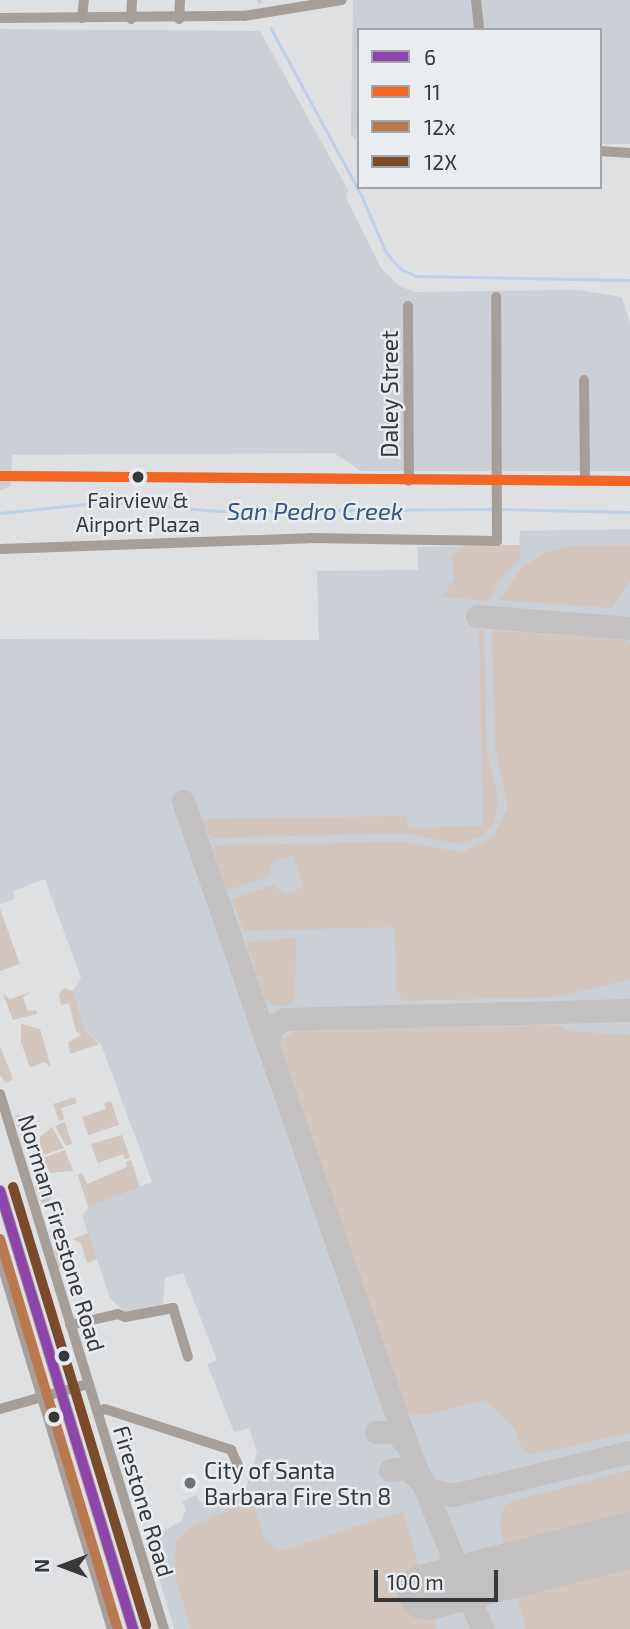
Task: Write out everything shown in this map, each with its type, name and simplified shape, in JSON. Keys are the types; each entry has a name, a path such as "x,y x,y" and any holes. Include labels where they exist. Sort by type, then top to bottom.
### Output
{"main road":[{"path":"0,1191 133,1629"},
{"path":"0,1255 113,1629"}],"street":[{"path":"82,18 84,0"},
{"path":"131,19 132,0"},
{"path":"179,19 180,0"},
{"path":"0,18 179,19 275,15 342,0"},
{"path":"476,0 479,28"},
{"path":"602,151 630,153"},
{"path":"0,549 273,539 497,541 496,298"},
{"name":"Daley Street","path":"408,306 409,481"},
{"path":"584,380 584,481"},
{"path":"0,476 201,475 409,481 630,481"},
{"name":"Norman Firestone Road","path":"0,1094 88,1384"},
{"path":"21,1163 32,1160"},
{"path":"71,1325 118,1314 125,1317 173,1308 188,1357"},
{"path":"0,1409 42,1394 88,1384"},
{"name":"Firestone Road","path":"88,1384 164,1629"},
{"path":"97,1411 105,1409 231,1450 240,1469"}],"shaded area":[{"path":"353,0 630,0 630,144 602,144 602,28 357,28 356,140 351,134"},
{"path":"0,29 260,31 348,190 346,198 381,268 399,286 415,292 578,290 622,297 630,325 630,471 361,471 334,453 12,455 11,486 0,491"},
{"path":"630,529 630,1629 174,1629 148,1541 181,1521 186,1510 182,1502 196,1495 201,1503 215,1505 245,1491 257,1452 249,1428 234,1432 207,1364 217,1360 183,1273 165,1278 163,1305 127,1314 110,1298 82,1216 90,1204 152,1182 101,1044 86,1032 73,991 81,978 45,879 13,891 15,899 0,904 0,639 319,640 317,571 418,570 417,547 519,545 520,531"},
{"path":"520,545 521,557 498,583 489,601 442,597 454,579 452,556 463,546"},
{"path":"630,545 630,581 612,608 499,600 522,567 544,553 568,546"},
{"path":"479,629 484,630 487,755 499,800 494,823 482,837 458,844 406,833 211,838 206,833 201,819 407,816 408,828 483,826"},
{"path":"492,630 626,640 630,644 630,979 556,997 403,1001 396,989 395,927 243,931 232,899 273,885 285,894 304,887 292,855 273,862 268,877 227,891 213,849 218,845 402,842 463,852 493,838 508,807 495,748"},
{"path":"0,909 20,964 0,971"},
{"path":"296,938 295,999 289,1006 273,1005 264,998 246,942"},
{"path":"64,988 73,991 86,1032 99,1044 70,1054 68,1042 81,1035 76,1031 69,1003 61,1005 59,994"},
{"path":"33,991 23,997 28,1011 36,1010 37,1014 13,1020 3,994 10,999"},
{"path":"21,1024 40,1029 51,1067 44,1062 30,1068 21,1042"},
{"path":"559,1025 569,1031 630,1035 630,1433 530,1455 523,1451 514,1427 484,1400 428,1415 412,1415 402,1409 280,1047 282,1039 296,1030"},
{"path":"0,1046 13,1079 6,1083 0,1075"},
{"path":"75,1097 77,1103 61,1108 64,1119 59,1121 53,1104"},
{"path":"111,1101 119,1125 88,1135 82,1117 106,1109 104,1103"},
{"path":"18,1114 31,1125 23,1141 14,1118"},
{"path":"65,1122 72,1144 66,1146 55,1126"},
{"path":"52,1127 64,1148 40,1156 40,1137"},
{"path":"122,1135 130,1158 125,1159 123,1154 98,1163 91,1144"},
{"path":"65,1150 73,1171 51,1173 40,1159"},
{"path":"131,1160 140,1187 88,1207 78,1175 82,1173 87,1184 127,1167 126,1162"},
{"path":"40,1183 53,1194 44,1210 35,1187"},
{"path":"88,1233 97,1259 87,1263 81,1243 72,1239"},
{"path":"62,1245 68,1266 58,1268 54,1249"},
{"path":"630,1470 630,1519 505,1551 500,1522 504,1507 512,1501"},
{"path":"252,1501 265,1539 281,1551 403,1511 437,1629 191,1629 173,1569 176,1543 191,1526"},
{"path":"630,1555 630,1629 526,1629 513,1586"}],"waterway":[{"path":"271,28 357,187"},
{"path":"358,189 386,252 401,269 416,276 630,280"},
{"name":"San Pedro Creek","path":"0,513 107,502 219,511 493,509"},
{"name":"San Pedro Creek","path":"499,509 630,512"}],"taxiway":[{"path":"477,616 630,628"},
{"path":"183,801 405,1440 482,1629"},
{"path":"268,1045 271,1027 285,1019 630,1010"},
{"path":"376,1432 396,1432 406,1445"},
{"path":"390,1470 407,1468 430,1490 453,1495 630,1452"},
{"path":"451,1561 463,1573 487,1577"}],"runway":[{"path":"426,1592 630,1540"}],"transit line":[{"name":"11","path":"0,476 630,481"},
{"name":"12X","path":"13,1187 146,1625"},
{"name":"6","path":"0,1191 133,1629"},
{"name":"12x","path":"0,1239 118,1629"}],"place":[{"name":"Fairview & Airport Plaza","path":"138,477"},
{"name":"City of Santa Barbara Fire Stn 8","path":"190,1483"}]}
